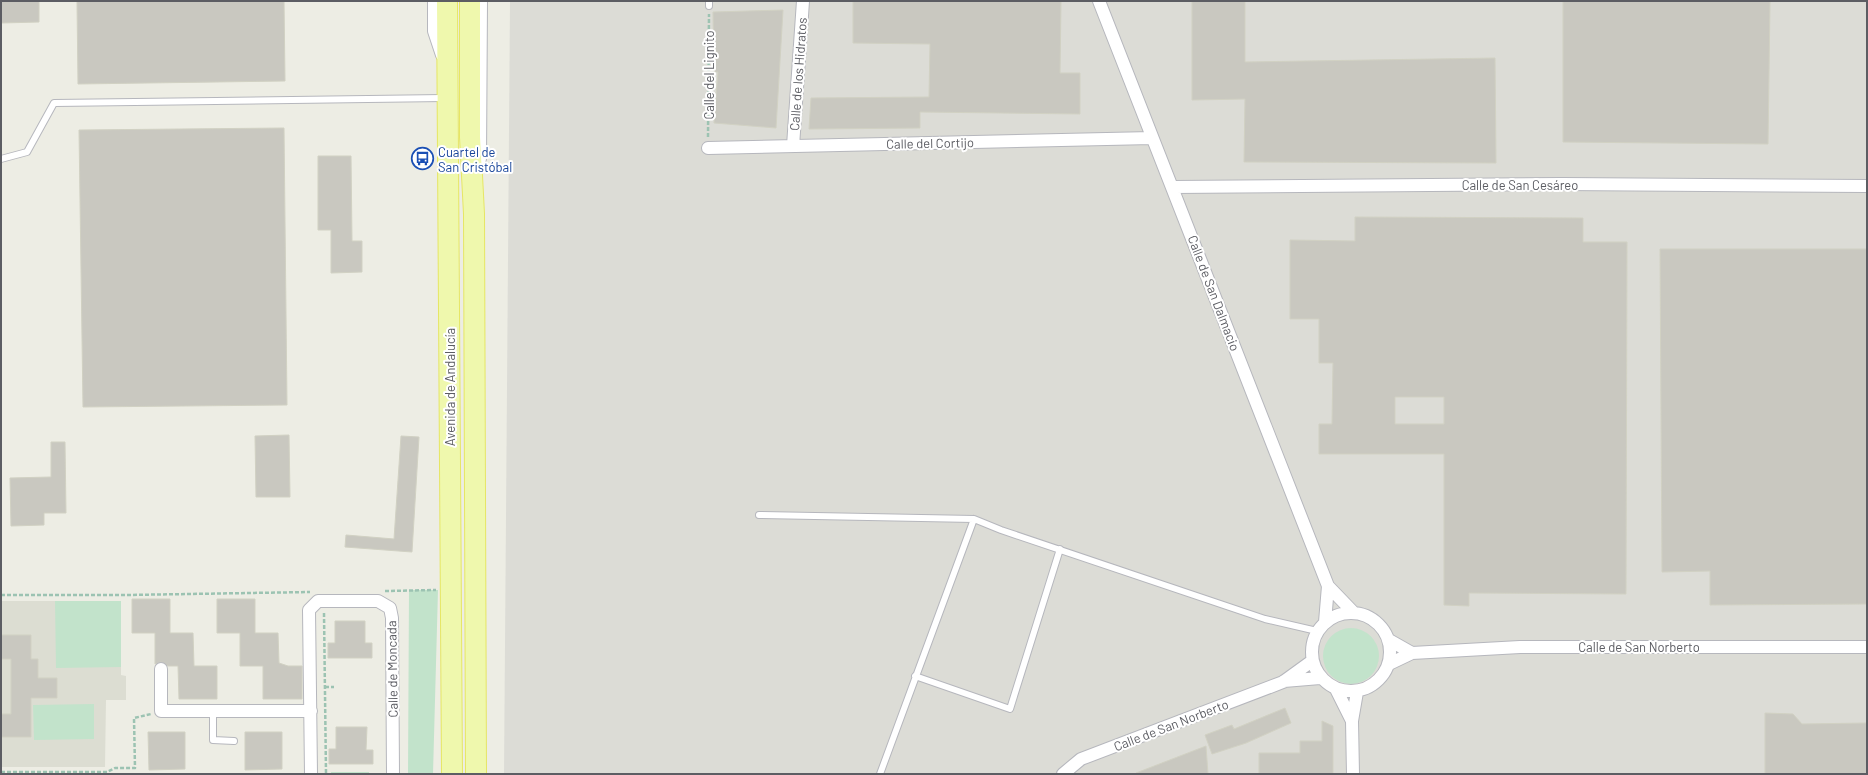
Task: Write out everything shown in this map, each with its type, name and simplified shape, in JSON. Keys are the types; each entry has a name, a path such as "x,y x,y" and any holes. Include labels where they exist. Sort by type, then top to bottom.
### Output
{"main road":[{"name":"Avenida de Andalucía","path":"447,1 452,774"},
{"name":"Avenida de Andalucía","path":"470,1 470,137 474,214 476,774"}],"street":[{"path":"434,1 434,31 447,69"},
{"name":"Avenida de Andalucía","path":"474,214 480,180 481,1"},
{"name":"Calle de los Hidratos","path":"793,146 803,1"},
{"name":"Calle de San Dalmacio","path":"1099,1 1328,586 1354,613"},
{"name":"Calle del Cortijo","path":"708,148 1152,138"},
{"name":"Calle de San Cesáreo","path":"1173,187 1562,184 1867,186"},
{"name":"Calle de San Dalmacio","path":"1321,626 1328,586"},
{"path":"311,774 309,610 318,601 324,601"},
{"name":"Calle de Moncada","path":"324,601 378,601 390,608 392,618 392,774"},
{"path":"1354,613 1369,617 1381,626 1389,640 1389,664 1382,677 1371,687 1357,692 1336,689 1320,678 1312,661 1311,650 1321,626 1338,615 1354,613"},
{"path":"1389,640 1412,653"},
{"name":"Calle de San Norberto","path":"1389,664 1412,653 1520,648 1867,647"},
{"name":"Calle de San Norberto","path":"1283,682 1312,661"},
{"path":"161,669 161,711 311,711"},
{"name":"Calle de San Norberto","path":"1064,774 1081,759 1283,682 1320,678"},
{"path":"1336,689 1352,721"},
{"path":"1353,774 1352,721 1357,692"}],"lane":[{"path":"1,159 27,152 54,103 448,98"},
{"path":"759,515 974,518 1001,530 1265,619 1321,626"},
{"path":"880,774 974,518"},
{"path":"915,676 1010,709 1060,549"},
{"path":"213,711 213,740 234,741"}],"path":[{"name":"Calle del Lignito","path":"708,148 709,3"},
{"path":"380,591 438,590"},
{"path":"1,595 128,595 312,592"},
{"path":"324,601 326,774"},
{"path":"325,687 334,688"},
{"path":"1,772 108,773 115,768 135,768 134,718 161,711"}],"shaded area":[{"path":"510,1 1867,1 1867,774 504,774"},
{"path":"1,601 121,601 121,675 126,676 126,700 106,700 105,767 1,767"}],"green space":[{"path":"409,590 438,590 433,774 408,774"},
{"path":"55,601 121,601 121,667 56,668"},
{"path":"1351,628 1362,630 1371,636 1377,645 1379,656 1377,667 1371,676 1362,682 1351,684 1340,682 1331,676 1325,667 1323,656 1325,645 1331,636 1340,630"},
{"path":"94,704 94,739 34,740 33,705"},
{"path":"331,772 369,772 369,774 331,774"}],"building":[{"path":"1,1 39,1 39,22 1,23"},
{"path":"77,1 284,1 285,81 78,84"},
{"path":"853,1 1061,1 1060,73 1080,73 1080,114 920,112 920,128 809,129 811,98 929,97 930,44 853,43"},
{"path":"1192,1 1245,1 1245,62 1495,58 1496,163 1244,162 1245,99 1192,100"},
{"path":"1563,1 1770,1 1768,144 1563,142"},
{"path":"783,10 776,128 714,123 718,72 714,72 713,12"},
{"path":"284,128 287,405 83,407 79,130"},
{"path":"318,156 351,156 352,241 362,241 362,272 331,273 331,230 318,230"},
{"path":"1355,217 1583,218 1583,242 1627,242 1626,594 1469,593 1469,606 1444,605 1444,454 1319,454 1319,424 1332,424 1333,363 1319,363 1319,319 1290,319 1290,240 1355,241","holes":["1395,397 1444,397 1444,424 1395,424"]},
{"path":"1660,249 1867,249 1867,604 1710,605 1710,571 1662,572"},
{"path":"289,435 290,497 256,497 255,436"},
{"path":"401,436 419,437 412,552 345,547 346,535 394,539"},
{"path":"51,442 65,442 66,513 44,513 44,525 11,526 10,478 51,477"},
{"path":"132,599 170,599 170,633 193,633 194,666 217,666 217,699 179,699 178,666 168,666 161,662 155,664 155,633 132,633"},
{"path":"217,599 255,599 255,633 278,633 279,663 288,666 302,666 302,699 263,699 263,666 240,666 240,633 217,633"},
{"path":"335,621 365,621 365,643 372,643 372,658 328,658 328,643 335,643"},
{"path":"1,635 31,635 31,659 38,659 38,678 57,678 57,698 31,698 31,737 1,737 1,714 11,714 11,659 1,659"},
{"path":"1285,708 1291,723 1246,743 1212,754 1205,735 1232,725 1234,729"},
{"path":"1765,713 1793,714 1802,724 1867,723 1867,774 1765,774"},
{"path":"1322,721 1333,726 1333,774 1259,774 1259,753 1300,753 1300,741 1322,741"},
{"path":"336,727 367,727 366,750 373,750 373,764 329,764 329,749 336,749"},
{"path":"148,732 185,732 185,769 149,770"},
{"path":"245,732 282,732 282,769 245,770"},
{"path":"1206,746 1208,774 1136,774 1136,773"}],"place":[{"name":"Cuartel de San Cristóbal","path":"423,159"}]}
